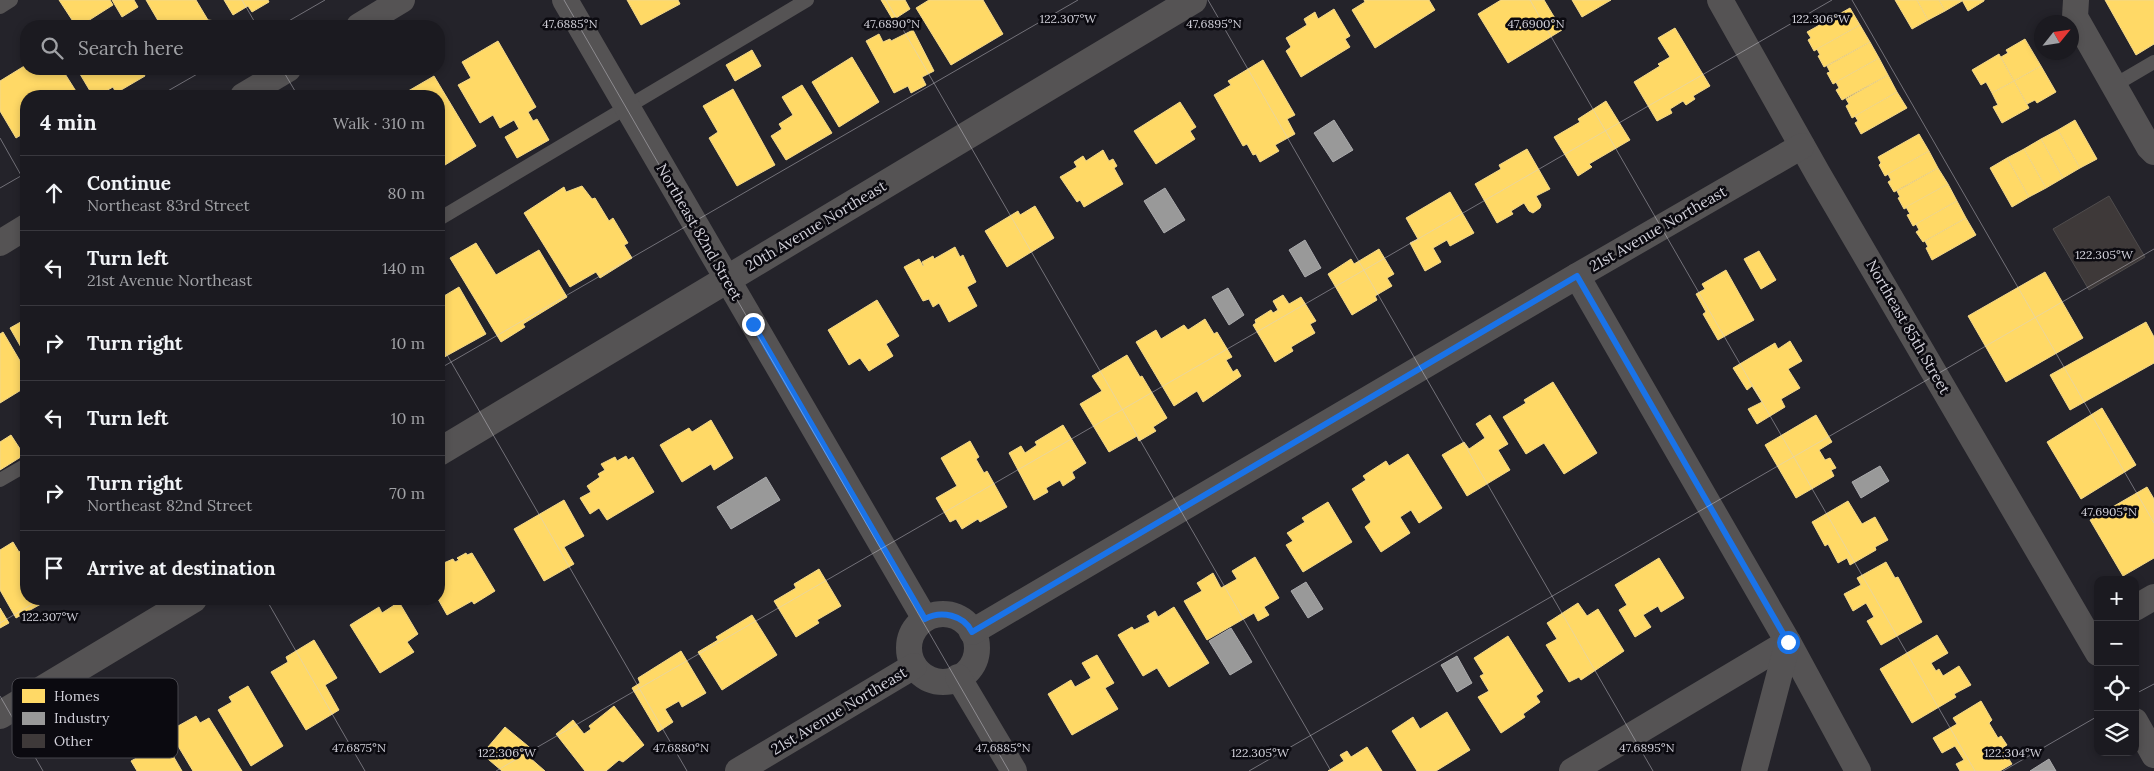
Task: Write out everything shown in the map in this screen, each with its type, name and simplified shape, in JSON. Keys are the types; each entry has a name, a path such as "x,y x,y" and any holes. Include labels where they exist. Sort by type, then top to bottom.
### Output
{"street":[{"path":"369,20 402,0"},
{"name":"Northeast 82nd Street","path":"565,0 726,280 925,619"},
{"name":"20th Avenue Northeast","path":"445,448 1193,0"},
{"name":"Northeast 85th Street","path":"1720,0 1802,146 2094,639"},
{"path":"2076,0 2075,18 2149,147 2154,152"},
{"path":"253,90 278,75"},
{"name":"21st Avenue Northeast","path":"972,632 1577,276 1802,146"},
{"path":"0,243 20,231"},
{"path":"1577,276 1788,642 1858,771"},
{"path":"2139,606 2154,597"},
{"path":"62,678 184,605"},
{"path":"932,615 953,616 963,621 972,632 976,640 976,652 973,663 966,672 958,677 945,682 933,680 923,676 914,666 910,654 910,637 915,628 925,619 932,615"},
{"path":"1572,771 1788,642"},
{"path":"1754,771 1788,642"},
{"name":"21st Avenue Northeast","path":"738,771 914,666"},
{"path":"958,677 1014,771"},
{"path":"0,715 12,708"},
{"path":"2139,727 2154,754"}],"lane":[{"path":"0,7 11,0"},
{"path":"445,215 807,0"},
{"path":"2114,86 2154,62"},
{"path":"0,480 20,468"}],"building: Homes":[{"path":"59,0 110,0 113,5 89,20 72,20"},
{"path":"112,0 134,0 138,7 122,17"},
{"path":"146,0 196,0 208,20 158,20"},
{"path":"224,0 268,0 269,2 252,12 248,6 233,15"},
{"path":"627,0 678,0 680,4 641,25"},
{"path":"881,0 905,0 910,9 893,20"},
{"path":"929,0 983,0 1003,34 951,65 916,8"},
{"path":"1364,0 1429,0 1435,10 1375,48 1352,10 1365,2"},
{"path":"1501,0 1544,0 1562,30 1508,63 1478,14"},
{"path":"1572,0 1611,0 1582,17"},
{"path":"1895,0 1917,0 1928,20 1912,29"},
{"path":"1917,0 1939,0 1945,11 1928,20"},
{"path":"1939,0 1962,0 1962,1 1945,11"},
{"path":"1962,0 1984,0 1984,1 1968,11"},
{"path":"2105,0 2154,0 2154,44 2136,55"},
{"path":"1850,8 1860,25 1814,51 1808,40 1811,38 1807,32"},
{"path":"1334,9 1350,36 1345,39 1350,47 1301,77 1286,51 1291,47 1286,38 1307,25 1304,19 1315,12 1318,19"},
{"path":"1860,25 1870,42 1824,67 1818,56 1820,55 1817,49"},
{"path":"1675,28 1710,86 1693,96 1695,99 1686,105 1683,101 1670,109 1672,113 1657,121 1634,82 1660,66 1658,64 1670,57 1658,38"},
{"path":"913,30 934,71 922,77 926,85 911,93 908,86 894,93 866,41 879,34 883,42 890,39 891,41"},
{"path":"2025,39 2034,54 2034,60 2037,60 2041,66 2014,81 2001,57 2008,53 2006,50"},
{"path":"498,41 536,107 528,112 533,121 537,119 549,140 517,158 505,137 519,129 514,120 500,128 493,115 480,123 458,85 471,78 462,62"},
{"path":"1870,42 1879,58 1833,84 1827,73 1830,72 1827,66"},
{"path":"752,50 761,66 735,81 726,65"},
{"path":"1999,54 2014,81 1992,93 1986,82 1981,85 1972,70"},
{"path":"852,57 879,102 839,127 812,82"},
{"path":"1879,58 1888,75 1842,100 1836,90 1839,88 1836,82"},
{"path":"1263,60 1295,115 1287,119 1295,134 1275,145 1279,151 1260,162 1256,154 1253,155 1247,144 1243,146 1214,95 1231,85 1228,81"},
{"path":"2041,66 2056,92 2037,103 2035,100 2027,104 2014,81"},
{"path":"20,69 20,75 66,75 75,90 20,90 20,136 16,138 0,111 0,81"},
{"path":"81,75 145,76 121,90 114,90 113,87 108,90 89,90"},
{"path":"1888,75 1897,92 1852,118 1846,106 1849,104 1846,99"},
{"path":"434,76 442,90 410,90"},
{"path":"2014,81 2029,108 2002,123 1993,107 1998,105 1992,93"},
{"path":"802,85 832,133 786,160 771,136 782,129 779,124 793,115 782,97"},
{"path":"733,89 775,165 737,186 709,138 718,132 703,106"},
{"path":"1897,92 1907,108 1861,134 1855,123 1858,121 1855,116"},
{"path":"445,94 476,146 445,165"},
{"path":"1606,101 1630,140 1589,164 1592,167 1578,176 1554,137 1580,122 1578,119"},
{"path":"1180,102 1196,127 1190,131 1195,139 1156,164 1134,131"},
{"path":"2075,120 2097,159 2080,168 2058,130"},
{"path":"2058,130 2080,168 2063,178 2041,139"},
{"path":"1919,134 1929,151 1885,176 1879,165 1881,163 1878,157"},
{"path":"2041,139 2063,178 2046,188 2024,149"},
{"path":"1527,149 1550,189 1536,196 1541,205 1533,213 1529,211 1524,203 1511,211 1513,214 1497,223 1475,184 1501,169 1499,165"},
{"path":"2024,149 2046,188 2029,197 2007,158"},
{"path":"1103,150 1109,161 1113,159 1117,166 1114,168 1123,184 1084,207 1080,200 1077,202 1060,177 1077,167 1074,162 1083,156 1086,161"},
{"path":"1929,151 1938,168 1894,192 1888,182 1891,180 1888,174"},
{"path":"2007,158 2029,197 2012,207 1990,168"},
{"path":"1938,168 1948,184 1904,209 1898,198 1900,197 1897,191"},
{"path":"1948,184 1957,201 1913,226 1907,215 1910,214 1906,207"},
{"path":"582,186 592,199 595,198 609,221 613,218 628,243 624,245 632,258 600,278 596,272 570,287 524,213 564,187 566,192"},
{"path":"1450,192 1474,233 1450,246 1447,240 1433,248 1441,262 1425,271 1410,243 1418,239 1406,218"},
{"path":"1957,201 1966,218 1923,242 1916,232 1919,230 1916,224"},
{"path":"1035,206 1054,238 1007,267 985,231 1018,211 1020,215"},
{"path":"1966,218 1976,235 1932,260 1925,241"},
{"path":"476,243 496,275 539,250 567,297 523,324 525,327 501,342 450,258"},
{"path":"955,247 960,257 963,255 976,282 967,287 977,306 949,322 939,303 933,307 929,299 923,301 904,267 919,259 924,266 922,262 933,256 934,259"},
{"path":"1379,249 1394,274 1387,278 1392,286 1375,296 1377,300 1352,315 1328,274 1351,259 1354,264"},
{"path":"1759,251 1776,280 1761,289 1744,259"},
{"path":"1726,270 1754,320 1718,340 1703,314 1706,312 1696,294 1705,289 1702,284"},
{"path":"2045,272 2083,338 2006,382 1968,316"},
{"path":"459,287 486,334 445,357 445,295"},
{"path":"1283,295 1289,304 1301,297 1316,321 1310,324 1315,333 1291,347 1293,351 1275,362 1253,325 1256,323 1255,320 1271,310 1273,313 1278,310 1273,301"},
{"path":"877,300 899,336 886,344 893,356 869,371 860,358 849,365 828,330"},
{"path":"1205,319 1214,334 1217,332 1232,357 1226,360 1233,372 1237,369 1241,376 1203,402 1197,391 1174,406 1136,342 1156,330 1161,339 1184,325 1188,330"},
{"path":"20,322 20,346 10,328"},
{"path":"2146,322 2154,337 2154,363 2070,410 2050,375"},
{"path":"3,332 20,361 20,391 0,403 0,334"},
{"path":"1790,341 1802,361 1788,369 1800,388 1781,399 1785,407 1757,424 1748,409 1762,402 1752,386 1747,390 1733,368 1775,343 1778,349"},
{"path":"1127,355 1167,418 1153,427 1156,431 1139,441 1137,436 1109,452 1080,404 1102,391 1092,376"},
{"path":"1553,382 1597,453 1564,474 1544,443 1526,454 1503,417 1526,403 1524,400"},
{"path":"2102,408 2136,465 2081,499 2047,442"},
{"path":"1490,415 1508,444 1498,450 1510,470 1467,496 1442,455 1464,442 1469,449 1485,438 1476,424"},
{"path":"1816,415 1832,442 1819,450 1825,460 1830,458 1836,468 1831,470 1834,476 1796,498 1765,445"},
{"path":"711,420 733,458 714,470 711,464 682,482 660,445 689,428 692,432"},
{"path":"1063,425 1086,463 1072,472 1075,478 1063,486 1060,480 1046,488 1048,492 1034,500 1009,453 1021,446 1025,453 1037,445 1035,442"},
{"path":"11,435 20,449 20,458 0,470 0,442"},
{"path":"970,441 979,457 976,459 984,473 987,471 1007,507 980,522 978,519 962,529 956,519 950,522 936,498 957,486 941,458"},
{"path":"1408,454 1442,508 1419,523 1411,510 1400,517 1410,533 1381,552 1365,527 1371,522 1352,489 1366,480 1363,476 1386,461 1389,466"},
{"path":"626,456 628,460 633,457 654,492 607,520 599,508 590,514 580,498 591,492 587,486 600,477 598,474 605,470 601,464 615,457 617,461"},
{"path":"2147,487 2154,499 2154,558 2123,576 2090,520"},
{"path":"564,500 584,536 564,547 574,564 544,581 514,529"},
{"path":"1848,501 1862,524 1875,517 1888,540 1875,547 1876,550 1850,565 1847,558 1838,563 1828,544 1825,546 1812,522"},
{"path":"1328,502 1352,542 1303,572 1286,545 1293,541 1287,533 1305,522 1302,518"},
{"path":"13,542 20,551 20,605 39,605 16,618 0,590 0,550"},
{"path":"466,553 467,555 472,553 495,591 474,604 472,601 447,615 441,605 445,605 445,562 453,559 455,562 459,560 457,558"},
{"path":"1255,557 1279,598 1264,607 1269,615 1258,621 1254,613 1207,640 1184,601 1202,591 1197,583 1213,573 1221,588 1237,579 1232,571"},
{"path":"1659,558 1684,598 1661,612 1658,606 1643,615 1651,627 1635,637 1619,610 1627,605 1615,585"},
{"path":"1886,562 1895,578 1898,577 1922,622 1881,645 1867,621 1874,617 1866,603 1853,611 1844,594 1861,585 1857,578"},
{"path":"819,569 841,606 817,620 819,623 796,637 774,601 796,588 794,584"},
{"path":"1578,603 1587,616 1598,609 1624,651 1581,680 1579,677 1569,682 1546,645 1557,639 1547,623"},
{"path":"394,605 401,605 418,634 407,642 414,652 380,673 350,625 379,607 382,613"},
{"path":"1174,607 1209,663 1169,687 1157,668 1143,676 1118,635 1132,627 1134,630 1150,622 1147,616 1155,611 1158,617"},
{"path":"0,608 9,623 0,628"},
{"path":"752,615 777,655 722,690 698,652 718,640 716,637"},
{"path":"1937,635 1948,653 1931,663 1936,671 1939,669 1943,676 1959,666 1971,685 1954,694 1956,697 1912,723 1880,669"},
{"path":"1508,636 1543,691 1536,696 1540,702 1523,714 1525,717 1501,733 1478,697 1489,691 1480,676 1484,674 1474,658"},
{"path":"314,640 337,678 325,685 339,710 306,730 271,672 288,662 286,657"},
{"path":"681,651 706,693 682,707 679,701 665,709 673,722 658,732 632,688 640,683 638,678"},
{"path":"1097,655 1114,683 1105,688 1118,709 1072,735 1048,694 1071,680 1075,687 1091,678 1082,663"},
{"path":"248,686 283,746 251,766 218,710 232,702 229,697"},
{"path":"1981,701 1992,720 1989,723 1998,738 2001,736 2007,745 2002,748 2012,764 2000,771 1960,771 1956,764 1964,760 1955,746 1942,753 1933,738 1957,724 1953,718"},
{"path":"614,706 644,745 623,762 619,760 606,771 585,771 556,734 573,720 584,734 591,729 589,726"},
{"path":"1447,712 1470,750 1436,771 1417,771 1392,731 1413,717 1420,729"},
{"path":"196,716 200,723 209,718 242,771 193,771 178,746 178,726"},
{"path":"505,727 534,751 529,757 545,771 502,771 482,754"},
{"path":"1367,747 1382,771 1328,771 1344,761 1340,755 1347,751 1351,757"},
{"path":"136,758 174,758 182,771 137,771 131,761"}],"building: Industry":[{"path":"1334,120 1353,150 1333,162 1314,133"},
{"path":"1165,188 1185,220 1164,233 1144,201"},
{"path":"1305,240 1321,268 1305,277 1289,250"},
{"path":"1228,288 1244,315 1229,325 1212,297"},
{"path":"1880,466 1889,481 1861,498 1852,482"},
{"path":"766,477 780,500 731,529 717,507"},
{"path":"1306,582 1323,609 1308,618 1291,591"},
{"path":"1231,628 1252,662 1230,675 1209,641"},
{"path":"1457,656 1472,683 1457,692 1441,665"},
{"path":"2049,759 2056,771 2030,771"}],"building: Other":[{"path":"2109,196 2145,257 2089,290 2053,229"}],"route":[{"path":"753,324 925,619 932,615 953,616 963,621 972,632 1577,276 1788,642"}]}
